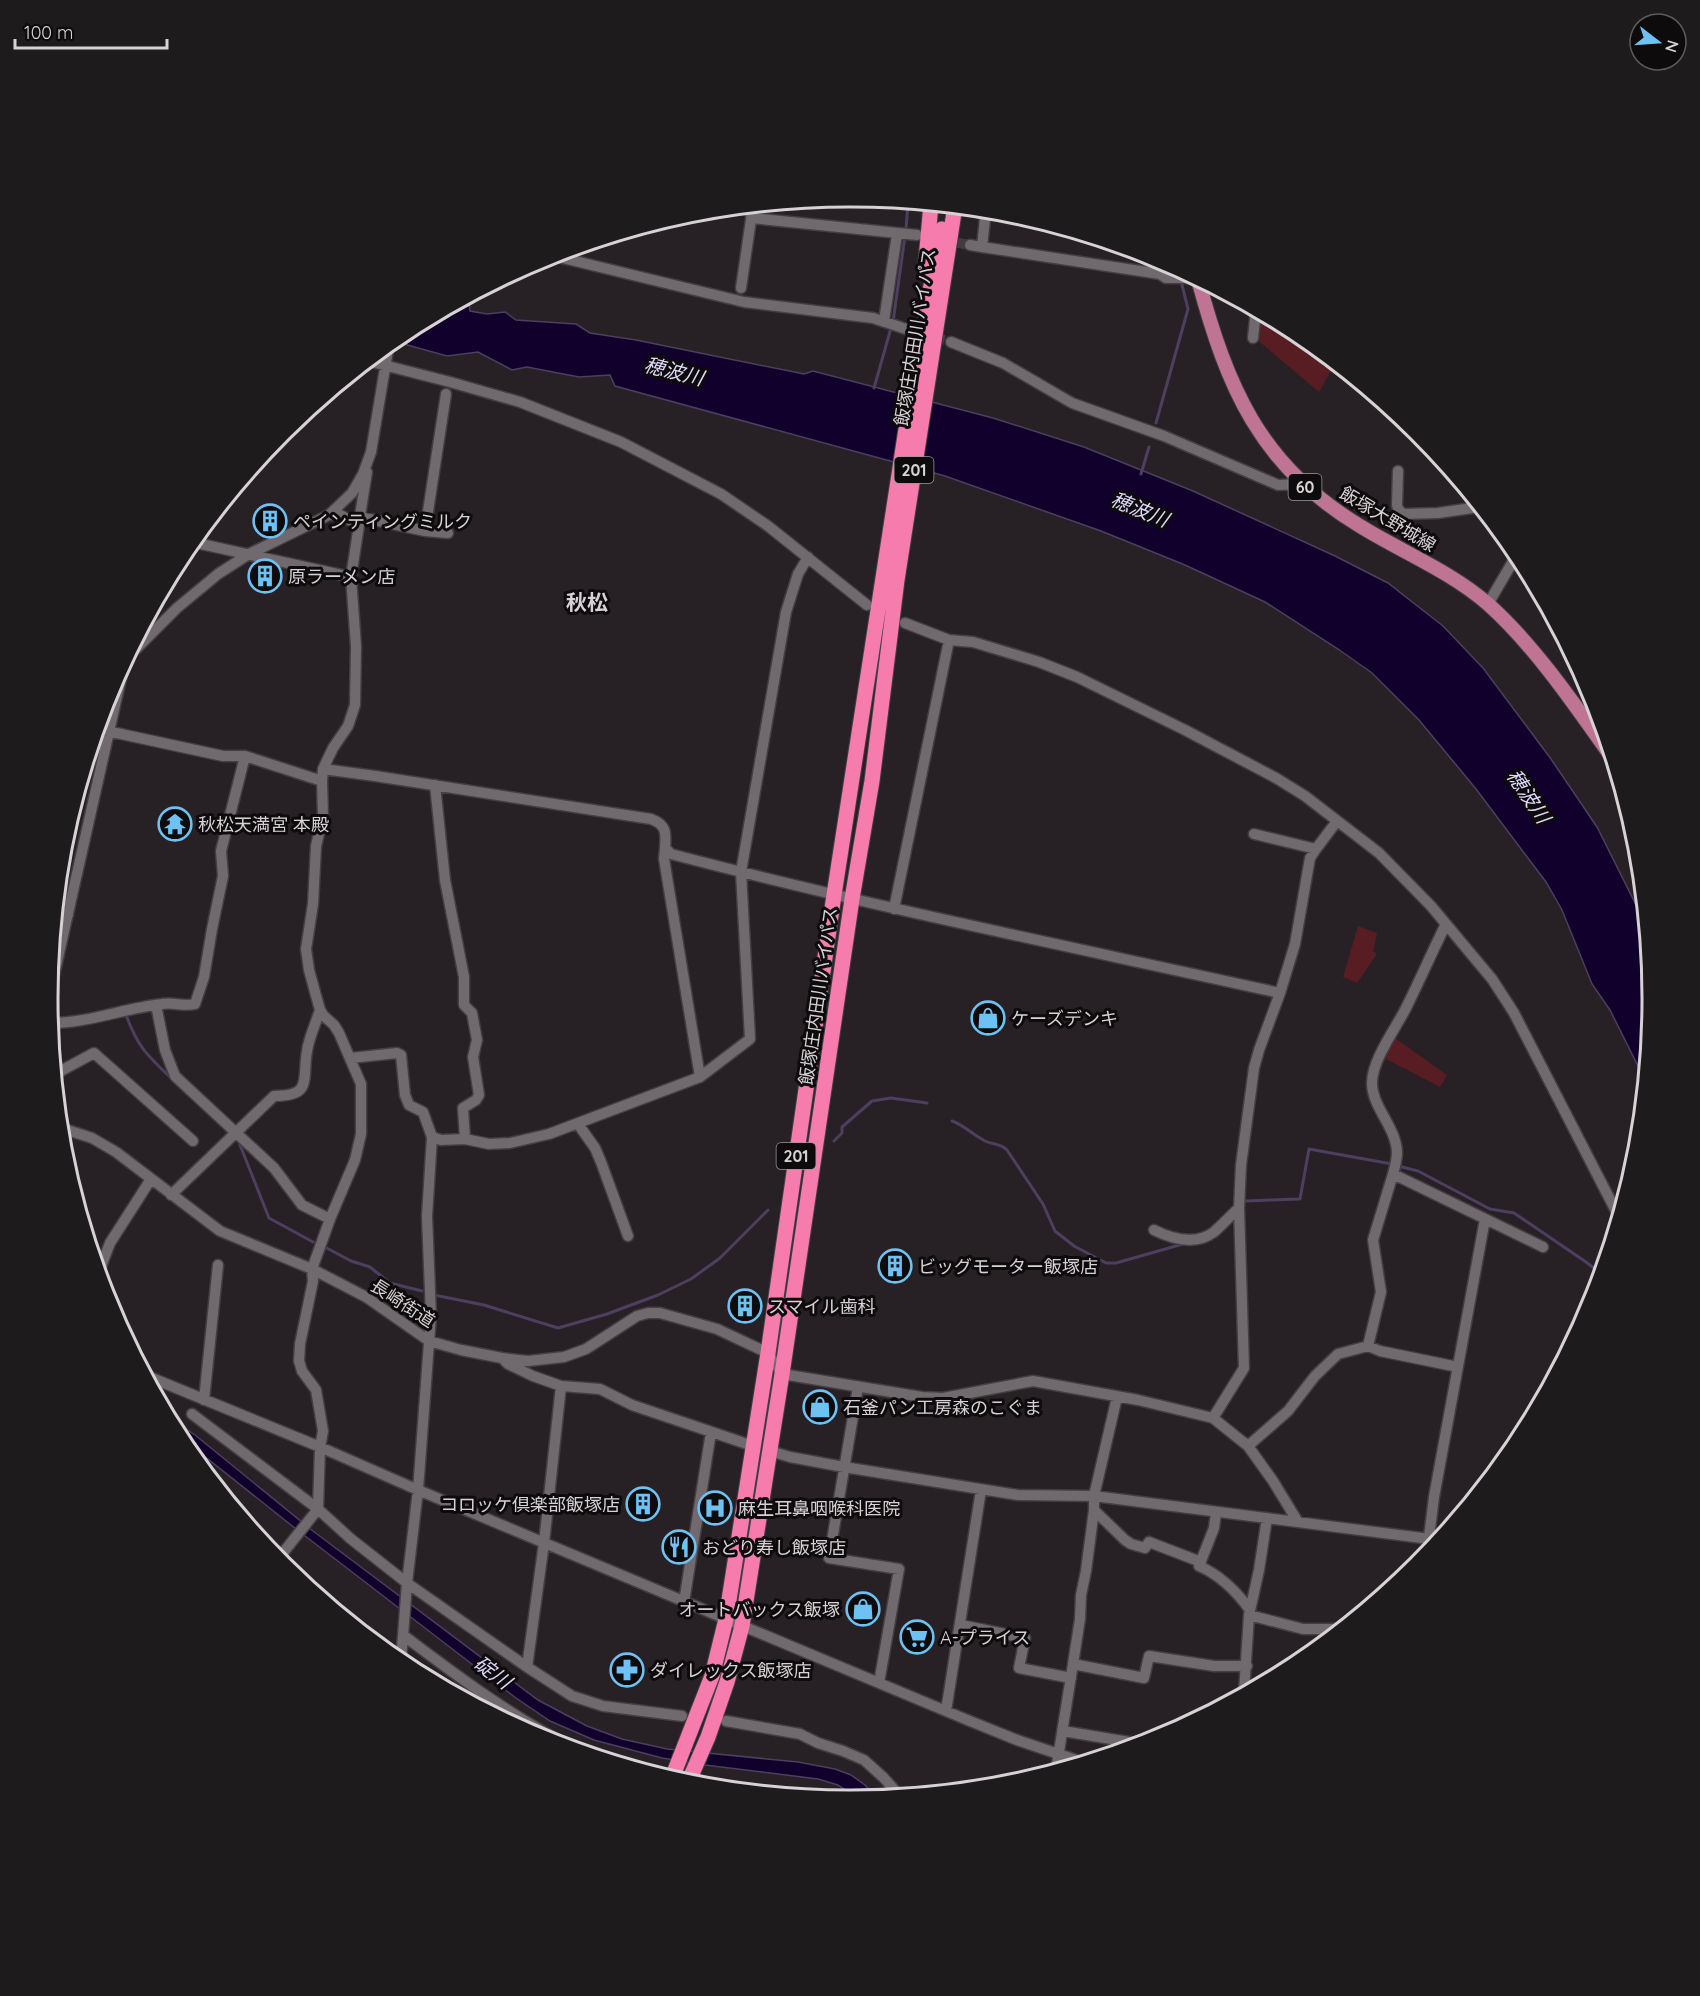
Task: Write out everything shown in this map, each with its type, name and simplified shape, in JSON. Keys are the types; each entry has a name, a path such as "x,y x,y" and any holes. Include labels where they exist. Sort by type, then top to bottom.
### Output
{"highway":[{"path":"924,359 931,211"},
{"name":"飯塚庄内田川バイパス","path":"675,1770 712,1676 726,1619 768,1353 834,895 891,576 945,212"},
{"name":"飯塚庄内田川バイパス","path":"924,359 954,213"},
{"name":"飯塚庄内田川バイパス","path":"692,1773 708,1737 727,1682 742,1626 782,1374 852,899 872,781 891,576"}],"main road":[{"name":"飯塚大野城線","path":"1198,287 1226,369 1245,411 1272,450 1302,484 1330,507 1359,526 1451,577 1488,604 1533,652 1596,736"}],"street":[{"path":"741,288 752,213"},
{"path":"568,259 744,302 894,325 907,234 751,218"},
{"path":"982,247 985,219"},
{"path":"969,245 1178,278"},
{"path":"1253,338 1255,319"},
{"path":"951,342 1003,363 1072,403 1164,436 1278,485 1302,484"},
{"path":"284,1552 317,1511 320,1446 323,1431 316,1390 302,1371 299,1361 300,1344 313,1281 312,1269 355,1160 361,1134 360,1084 351,1058 334,1025 320,1010 306,949 313,904 316,846 323,816 321,781 323,769 333,748 348,726 355,705 356,646 351,577 370,452 379,362"},
{"path":"379,362 520,402 621,442 721,494 808,557 867,605"},
{"path":"425,531 446,394"},
{"path":"143,643 177,608 219,574 249,554 329,515 352,493 363,474 370,452"},
{"path":"1398,471 1397,505 1403,514 1438,513 1471,508"},
{"path":"329,515 448,534"},
{"path":"202,544 351,577"},
{"path":"432,1137 441,1140 465,1139 489,1144 510,1143 549,1134 700,1077 750,1039 741,872 786,612 798,574 808,557"},
{"path":"1488,604 1512,564"},
{"path":"905,623 949,640 973,642 1039,662 1185,730 1276,777 1379,853 1446,924 1492,979 1514,1013 1614,1207"},
{"path":"894,909 949,640"},
{"path":"106,731 223,756 245,756 321,781"},
{"path":"60,951 99,749"},
{"path":"59,1022 166,1003 188,1006 195,1004 204,976 224,876 221,851 245,756"},
{"path":"323,769 651,819 663,825 665,829 664,859 700,1077"},
{"path":"435,785 445,880 464,976 464,1005 472,1013 477,1040 473,1057 479,1095 476,1100 463,1108 465,1139"},
{"path":"1213,1418 1244,1368 1239,1208 1241,1165 1254,1068 1295,944 1307,870 1316,849 1337,821"},
{"path":"1254,834 1316,849"},
{"path":"665,848 671,854 834,895 1280,993"},
{"path":"63,914 68,915"},
{"path":"1368,1346 1381,1292 1373,1240 1397,1153 1396,1144 1375,1096 1372,1083 1374,1071 1446,924"},
{"path":"156,1005 165,1050 175,1076 274,1168 302,1205 330,1219"},
{"path":"171,1195 274,1096 291,1096 299,1091 304,1084 307,1050 320,1010"},
{"path":"62,1071 94,1053 194,1141"},
{"path":"351,1058 397,1053 401,1055 405,1095 409,1105 423,1112 432,1137 427,1216 431,1316 418,1490 402,1650"},
{"path":"578,1124 602,1162 628,1236"},
{"name":"長崎街道","path":"70,1130 98,1141 220,1232 312,1269 366,1297 429,1341 502,1358 508,1364 538,1379 561,1386 600,1389 632,1405 753,1446"},
{"path":"1393,1174 1543,1247"},
{"path":"104,1259 110,1243 151,1179"},
{"path":"1154,1230 1180,1241 1203,1237 1214,1232 1239,1208"},
{"path":"1433,1533 1434,1497 1485,1219"},
{"path":"204,1400 218,1264"},
{"path":"502,1358 528,1361 564,1358 586,1349 637,1316 660,1313 717,1329 768,1353 782,1374 922,1397 943,1398 1033,1381 1185,1410 1213,1418 1248,1446 1298,1522"},
{"path":"1248,1446 1288,1412 1315,1376 1338,1354 1368,1346 1380,1351 1458,1367"},
{"path":"158,1380 320,1446 418,1490 946,1711 1070,1758"},
{"path":"527,1667 544,1543 561,1386"},
{"path":"858,1387 829,1558 899,1569 879,1683"},
{"path":"1058,1762 1080,1619 1094,1496 1117,1397"},
{"path":"192,1414 317,1511 407,1586 572,1696 589,1702 682,1716"},
{"path":"684,1602 711,1432"},
{"path":"770,1451 844,1467 1018,1495 1094,1496 1427,1539"},
{"path":"946,1711 981,1490"},
{"path":"1094,1510 1131,1544 1145,1548 1149,1542 1201,1562"},
{"path":"1216,1512 1214,1528 1199,1566 1211,1571 1243,1600 1250,1613 1303,1629 1328,1629"},
{"path":"1245,1684 1250,1613 1267,1518"},
{"path":"961,1625 1025,1638 1019,1668 1071,1678"},
{"path":"403,1633 458,1676 516,1715"},
{"path":"1073,1664 1143,1678 1149,1656 1214,1666 1247,1666"},
{"path":"726,1721 800,1734 843,1751 864,1760 893,1788"},
{"path":"1063,1731 1121,1741"}],"shaded area":[{"path":"1257,320 1332,370 1319,392 1255,338"},
{"path":"1358,926 1377,933 1373,951 1377,954 1357,983 1343,977"},
{"path":"1395,1038 1447,1075 1440,1087 1384,1058"}],"water":[{"name":"穂波川","path":"469,305 470,311 487,314 505,312 516,320 576,324 590,333 804,374 813,371 993,418 1084,447 1193,491 1335,556 1388,583 1443,626 1483,668 1551,759 1597,827 1636,905 1642,998 1638,1067 1610,1010 1592,984 1562,910 1546,882 1476,789 1419,720 1372,673 1265,602 1185,565 1101,531 945,476 615,386 610,375 579,377 527,367 512,370 478,352 447,356 404,344"},
{"name":"碇川","path":"187,1429 313,1531 538,1700 587,1726 622,1739 667,1749 798,1762 835,1769 851,1775 869,1789 845,1790 838,1785 818,1779 662,1758 594,1740 550,1721 516,1698 206,1457"}],"waterway":[{"path":"906,230 908,209"},
{"path":"893,322 905,236"},
{"path":"1156,423 1188,309 1181,281"},
{"path":"874,388 891,328"},
{"path":"1141,474 1149,447"},
{"path":"123,1015 126,1015 144,1049 170,1077"},
{"path":"834,1141 842,1133 842,1127 872,1101 891,1098 927,1103"},
{"path":"952,1121 985,1141 1002,1146 1007,1150 1043,1204 1055,1231 1074,1246 1106,1263 1116,1263 1183,1244"},
{"path":"238,1140 269,1218 313,1242"},
{"path":"1245,1201 1300,1199 1309,1149 1392,1164"},
{"path":"1398,1166 1418,1171 1490,1209 1514,1213 1593,1268"},
{"path":"434,1295 484,1305 558,1328 607,1314 658,1295 691,1279 720,1258 768,1210"},
{"path":"323,1246 351,1261 370,1267 390,1283 422,1291"}],"tunnel":[{"path":"943,240 970,245"},
{"path":"906,329 951,342"}],"place":[{"name":"ペインティングミルク","path":"270,521"},
{"name":"原ラーメン店","path":"265,576"},
{"name":"秋松天満宮 本殿","path":"175,824"},
{"name":"ケーズデンキ","path":"988,1018"},
{"name":"ビッグモーター飯塚店","path":"895,1266"},
{"name":"スマイル歯科","path":"745,1306"},
{"name":"石釜パン工房森のこぐま","path":"820,1407"},
{"name":"コロッケ倶楽部飯塚店","path":"643,1504"},
{"name":"麻生耳鼻咽喉科医院","path":"715,1508"},
{"name":"おどり寿し飯塚店","path":"679,1547"},
{"name":"オートバックス飯塚","path":"863,1609"},
{"name":"A-プライス","path":"917,1637"},
{"name":"ダイレックス飯塚店","path":"627,1670"}],"district":[{"name":"秋松","path":"587,602"}]}
